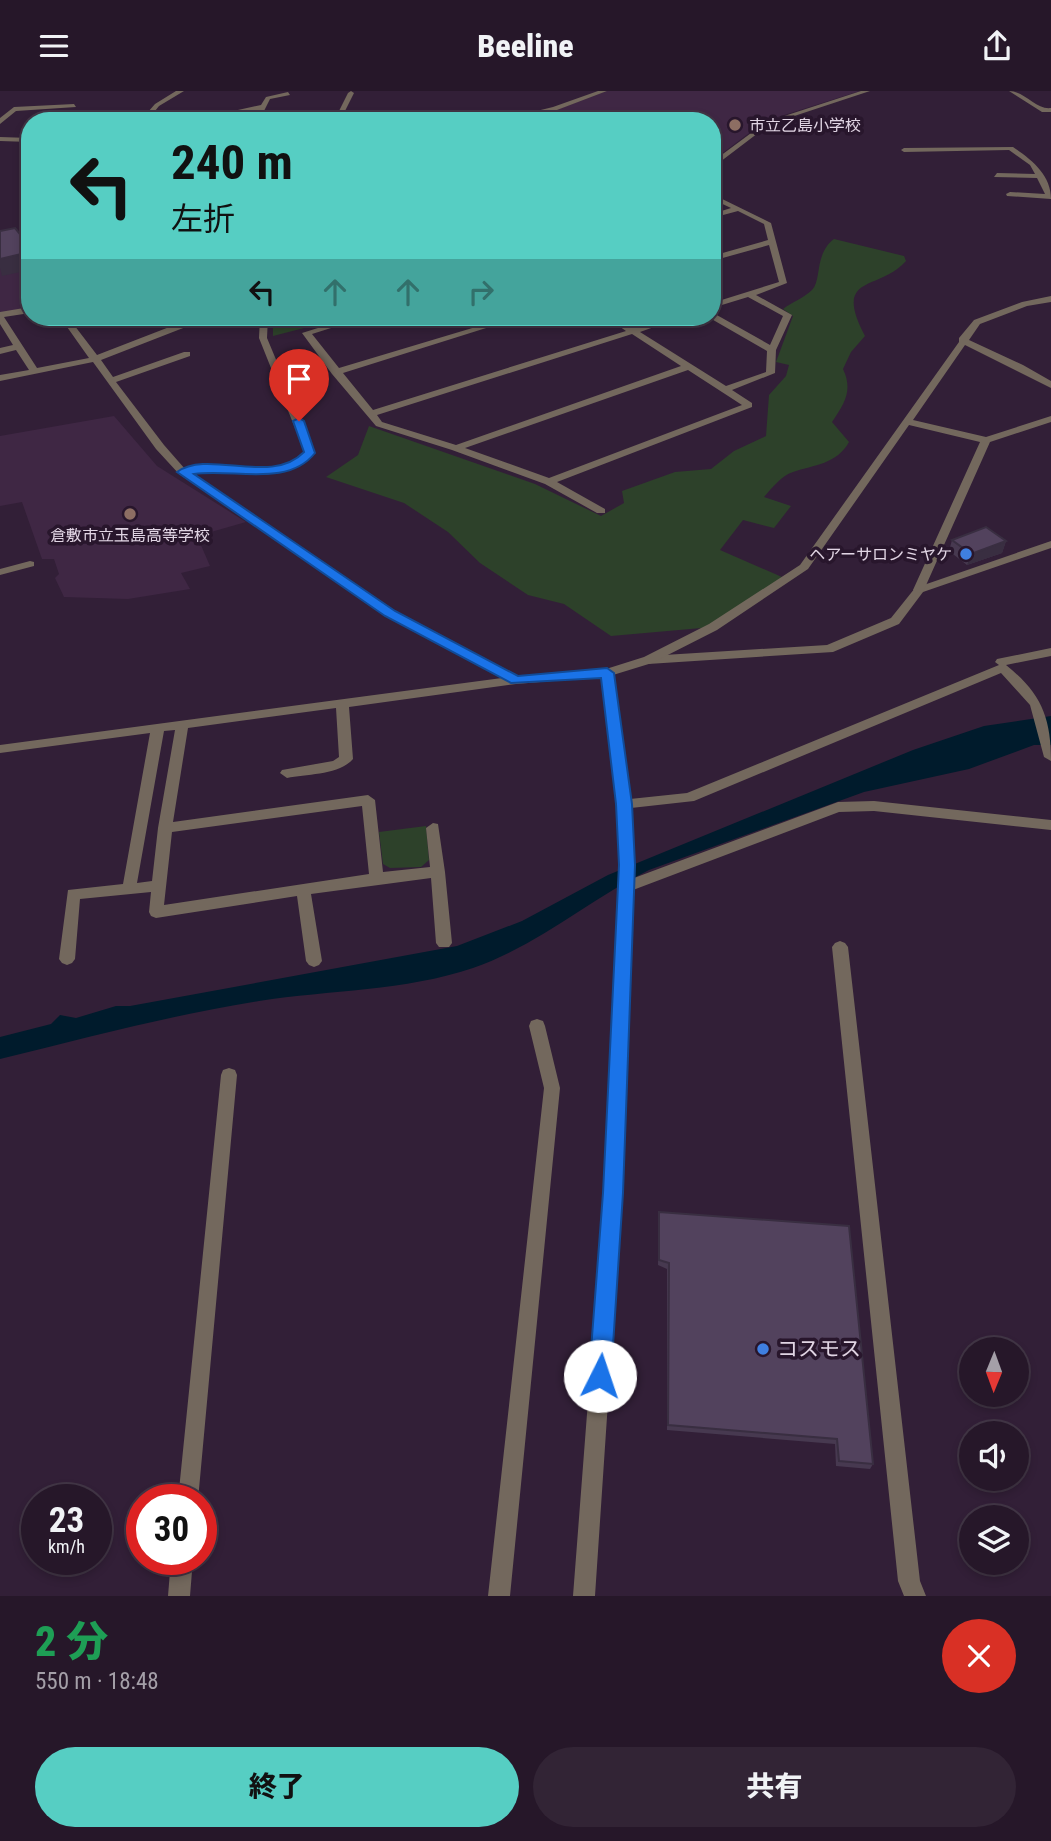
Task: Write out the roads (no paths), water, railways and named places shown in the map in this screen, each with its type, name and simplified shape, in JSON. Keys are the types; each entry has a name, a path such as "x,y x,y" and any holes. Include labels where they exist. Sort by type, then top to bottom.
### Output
{"street":[{"path":"151,112 157,105 181,91"},
{"path":"539,112 604,91"},
{"path":"721,159 768,124 867,91"},
{"path":"1012,91 1044,111 1051,110"},
{"path":"342,112 351,93"},
{"path":"260,112 268,98 288,94"},
{"path":"0,122 14,109 74,106"},
{"path":"237,112 263,107"},
{"path":"0,139 21,140"},
{"path":"904,150 1011,148 1033,164 1051,196 1010,194"},
{"path":"998,175 1041,176"},
{"path":"721,200 766,223 783,283 721,303"},
{"path":"721,214 738,209"},
{"path":"0,243 21,240"},
{"path":"721,256 770,242"},
{"path":"725,390 770,373 772,350 788,315 748,294"},
{"path":"0,749 516,680 607,673 649,660 713,627 804,567 977,322 1051,299"},
{"path":"21,312 0,316 34,371"},
{"path":"721,321 772,350"},
{"path":"71,326 183,472 390,614 516,680"},
{"path":"0,378 96,359 180,326"},
{"path":"183,472 209,468 274,470 297,466 310,453 263,338 264,326"},
{"path":"330,326 306,333 379,424 456,447 549,482 601,511"},
{"path":"335,372 487,326"},
{"path":"549,482 749,405 625,326"},
{"path":"371,414 649,326"},
{"path":"962,340 1051,385"},
{"path":"0,351 19,347"},
{"path":"112,380 187,354"},
{"path":"456,447 688,367"},
{"path":"907,421 986,440 1051,419"},
{"path":"649,660 829,649 895,621 919,590 986,440"},
{"path":"919,590 1051,544"},
{"path":"0,572 30,564"},
{"path":"1001,662 1051,652"},
{"path":"624,804 689,798 1003,668 1036,704 1050,753"},
{"path":"584,1596 613,1193 627,865 624,804 607,673"},
{"path":"287,773 336,765 346,759 342,703"},
{"path":"181,724 164,828 156,912 438,871"},
{"path":"129,889 158,727"},
{"path":"164,828 368,800 377,878"},
{"path":"626,887 838,807 874,806 1051,825"},
{"path":"433,828 444,943"},
{"path":"67,959 73,894 158,886"},
{"path":"303,889 314,961"},
{"path":"840,947 909,1581 915,1596"},
{"path":"499,1596 552,1088 537,1026"},
{"path":"190,1484 229,1075"},
{"path":"178,1596 180,1575"}],"water":[{"path":"1051,716 1051,745 1034,745 969,769 864,792 649,870 542,935 473,968 394,986 286,997 194,1013 0,1059 0,1037 51,1024 60,1015 76,1018 116,1006 130,1006 457,946 522,921 608,875 913,750 984,726"}],"place":[{"name":"市立乙島小学校","path":"735,125"},
{"name":"倉敷市立玉島高等学校","path":"130,514"},
{"name":"ヘアーサロンミヤケ","path":"966,554"},
{"name":"コスモス","path":"763,1349"}]}
